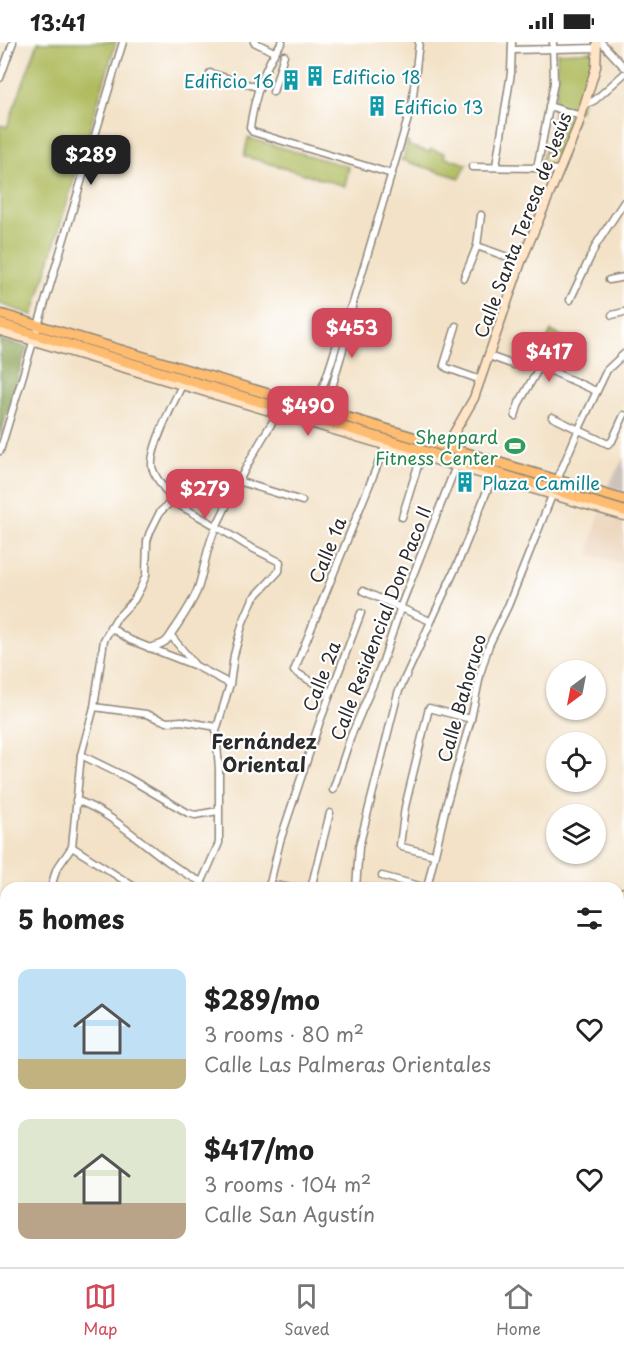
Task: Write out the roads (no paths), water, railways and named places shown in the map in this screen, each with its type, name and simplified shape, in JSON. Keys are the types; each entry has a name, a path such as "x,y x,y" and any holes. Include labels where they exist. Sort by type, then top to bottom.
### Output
{"main road":[{"path":"0,314 35,334 183,382 386,443 494,475 624,500"},
{"path":"0,324 327,412 446,447 624,511"}],"street":[{"path":"0,78 11,42"},
{"path":"0,451 123,42"},
{"path":"254,42 274,52"},
{"path":"282,42 274,52 260,88 251,120 250,128 253,132 392,174"},
{"path":"312,408 322,392 392,174 412,105 419,42"},
{"path":"496,166 511,80 512,42"},
{"path":"512,50 598,44 624,67"},
{"name":"Calle Santa Teresa de Jesús","path":"446,447 474,398 521,262 581,116 597,67 598,44"},
{"path":"537,168 554,83 553,46"},
{"path":"273,92 284,55"},
{"path":"210,73 260,88"},
{"path":"585,105 595,100 624,74"},
{"path":"549,106 581,116"},
{"path":"472,167 496,166 559,170"},
{"path":"570,300 596,245 624,202"},
{"path":"464,278 477,246 481,215"},
{"path":"477,246 521,262"},
{"path":"609,280 624,277"},
{"path":"327,412 329,393 351,324 352,303"},
{"path":"612,315 624,312"},
{"path":"343,322 351,324"},
{"path":"456,326 444,365 481,380"},
{"path":"0,331 35,334"},
{"name":"Calle Bahoruco","path":"428,882 489,645 508,606 578,431 596,392 607,370 624,354"},
{"path":"489,356 514,365"},
{"path":"515,416 519,403 540,366 596,392"},
{"path":"183,382 154,446 150,461 153,471 172,501 246,545 280,562 279,571 253,599 243,622 234,655 230,684 217,727 218,846 202,882"},
{"path":"149,648 171,637 188,610 197,590 216,526 238,481 280,411"},
{"path":"552,417 608,444 612,441 624,415"},
{"path":"356,882 358,847 397,697 494,475 421,456 386,443"},
{"name":"Calle 1a","path":"330,693 294,670 386,443"},
{"path":"402,517 421,456"},
{"name":"Calle Residencial Don Paco II","path":"333,790 351,736 383,662 401,608 456,466"},
{"path":"238,481 302,501"},
{"path":"555,488 624,516"},
{"path":"55,882 56,870 72,847 81,755 94,707 104,640 141,587 146,575 147,541 150,532 160,512 172,501"},
{"path":"363,591 430,621"},
{"name":"Calle 2a","path":"270,882 280,841 330,693 361,613"},
{"path":"111,627 130,640 196,666 230,684"},
{"path":"171,637 196,666"},
{"path":"94,707 146,714 167,722 182,721 217,727"},
{"path":"434,855 400,845 405,807 429,708 471,718"},
{"path":"81,755 128,778 188,813 195,815 218,811"},
{"path":"76,800 94,807 166,862 196,882"},
{"path":"313,882 330,813"},
{"path":"72,847 127,882"},
{"path":"382,876 404,882"}],"place":[{"name":"Edificio 18","path":"315,76"},
{"name":"Edificio 16","path":"291,80"},
{"name":"Edificio 13","path":"377,106"},
{"name":"Sheppard Fitness Center","path":"515,446"},
{"name":"Plaza Camille","path":"465,482"}],"district":[{"name":"Fernández Oriental","path":"264,752"}]}
